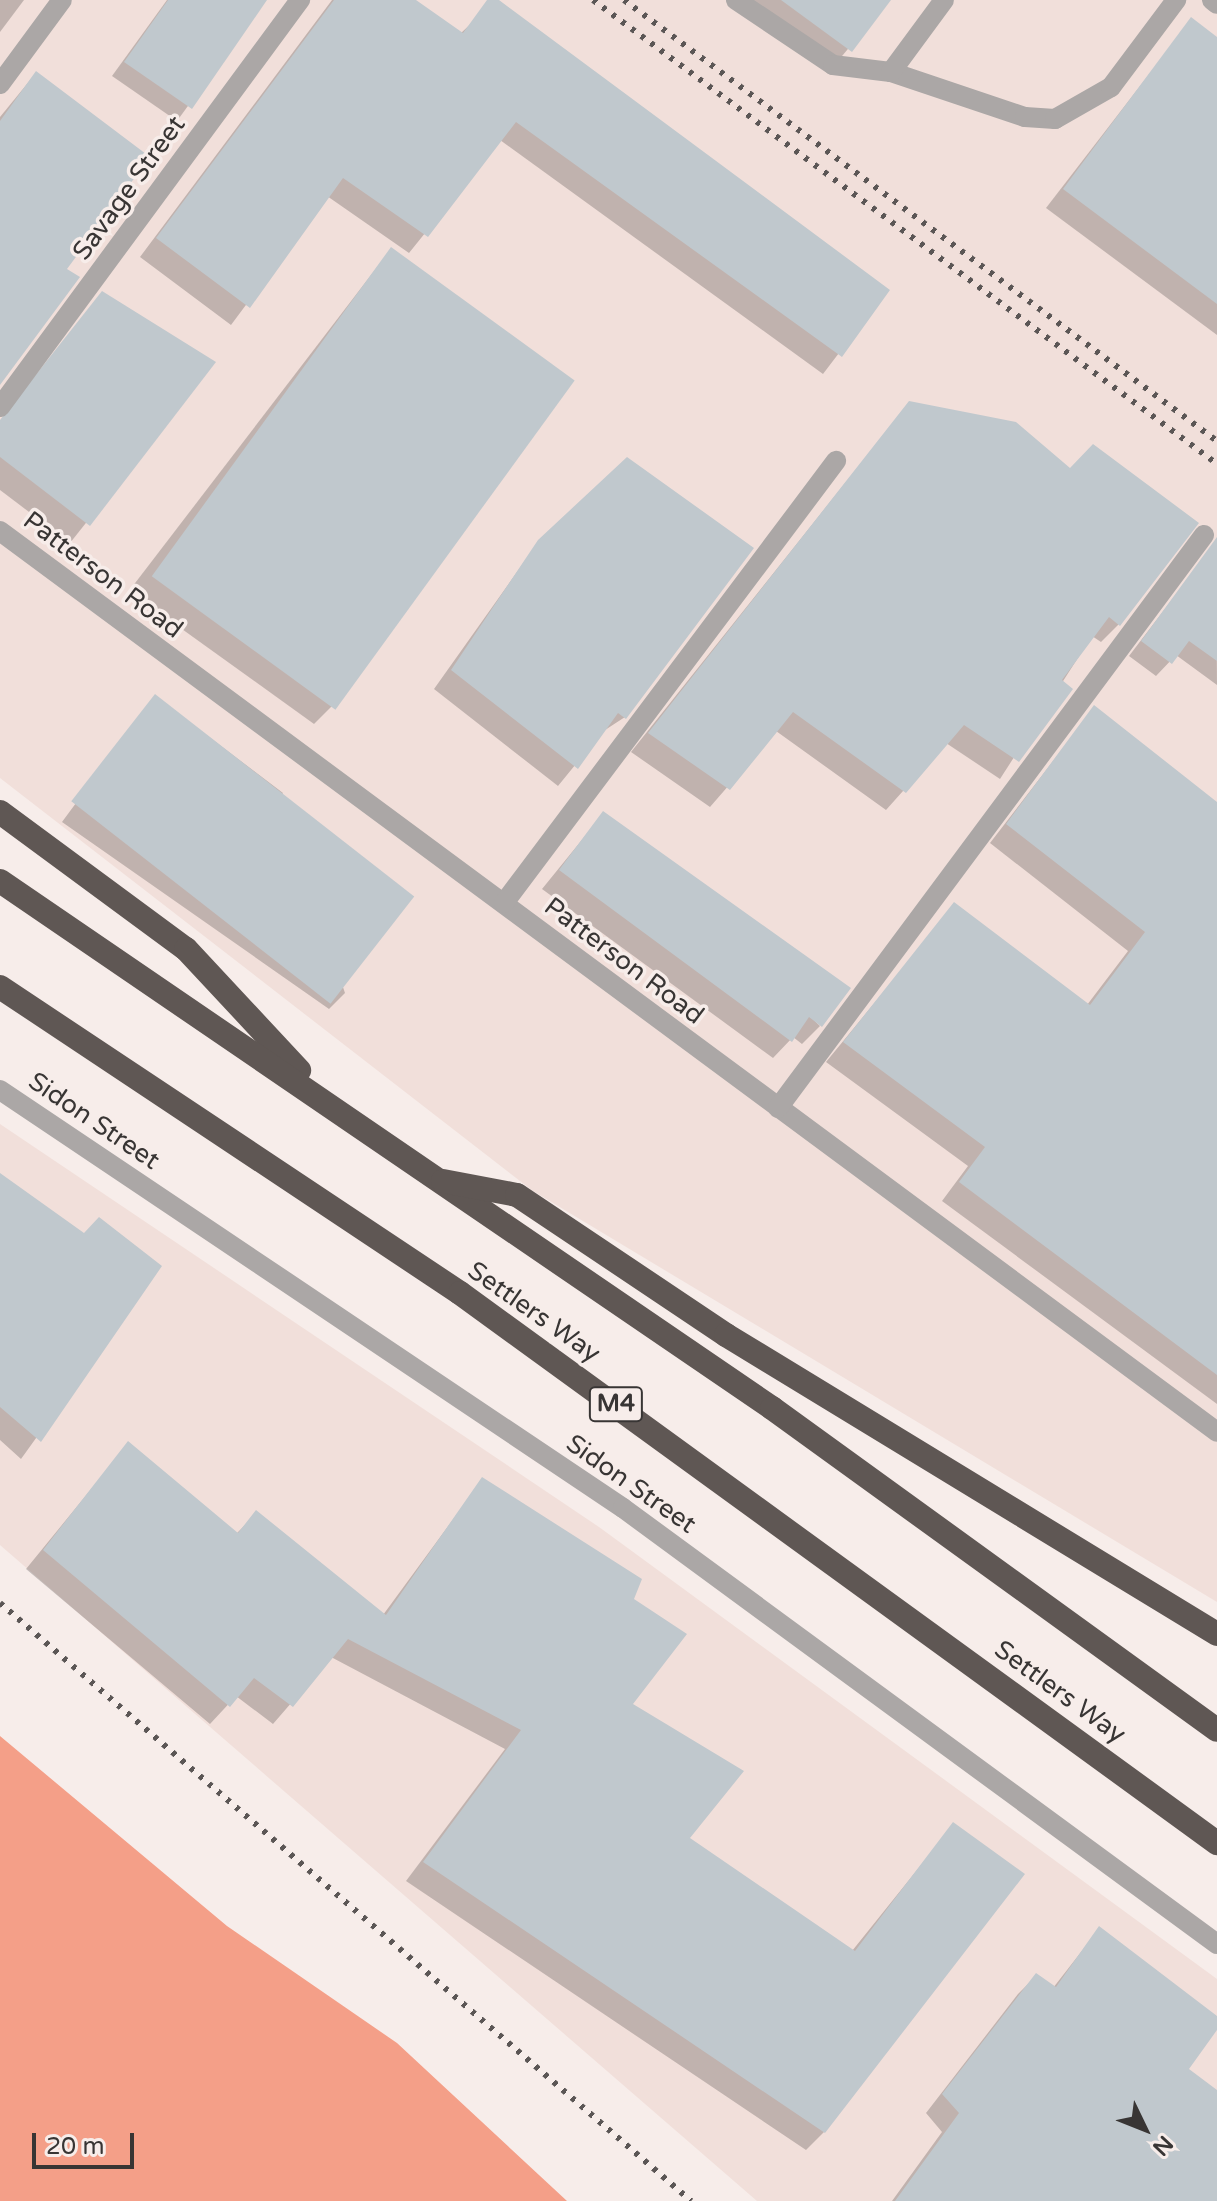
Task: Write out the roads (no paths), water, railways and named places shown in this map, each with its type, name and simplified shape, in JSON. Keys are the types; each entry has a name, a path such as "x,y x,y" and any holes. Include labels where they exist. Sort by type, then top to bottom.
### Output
{"highway":[{"path":"0,812 220,979 326,1099"},
{"name":"Settlers Way","path":"0,881 326,1099 433,1180 772,1408 1217,1730"},
{"name":"Settlers Way","path":"0,987 460,1293 1217,1843"},
{"path":"433,1180 517,1195 726,1335 1217,1634"}],"street":[{"path":"0,84 62,0"},
{"name":"Savage Street","path":"0,407 300,0"},
{"path":"736,0 821,59 891,72 1025,117 1055,119 1111,87 1176,0"},
{"path":"891,72 944,0"},
{"path":"1212,0 1217,4"},
{"path":"504,903 836,461"},
{"name":"Patterson Road","path":"0,531 1217,1432"},
{"path":"778,1108 1204,535"},
{"name":"Sidon Street","path":"0,1090 623,1508 1217,1944"}],"railway":[{"path":"593,0 1217,464"},
{"path":"624,0 1217,441"},
{"path":"0,1603 691,2201"}]}
